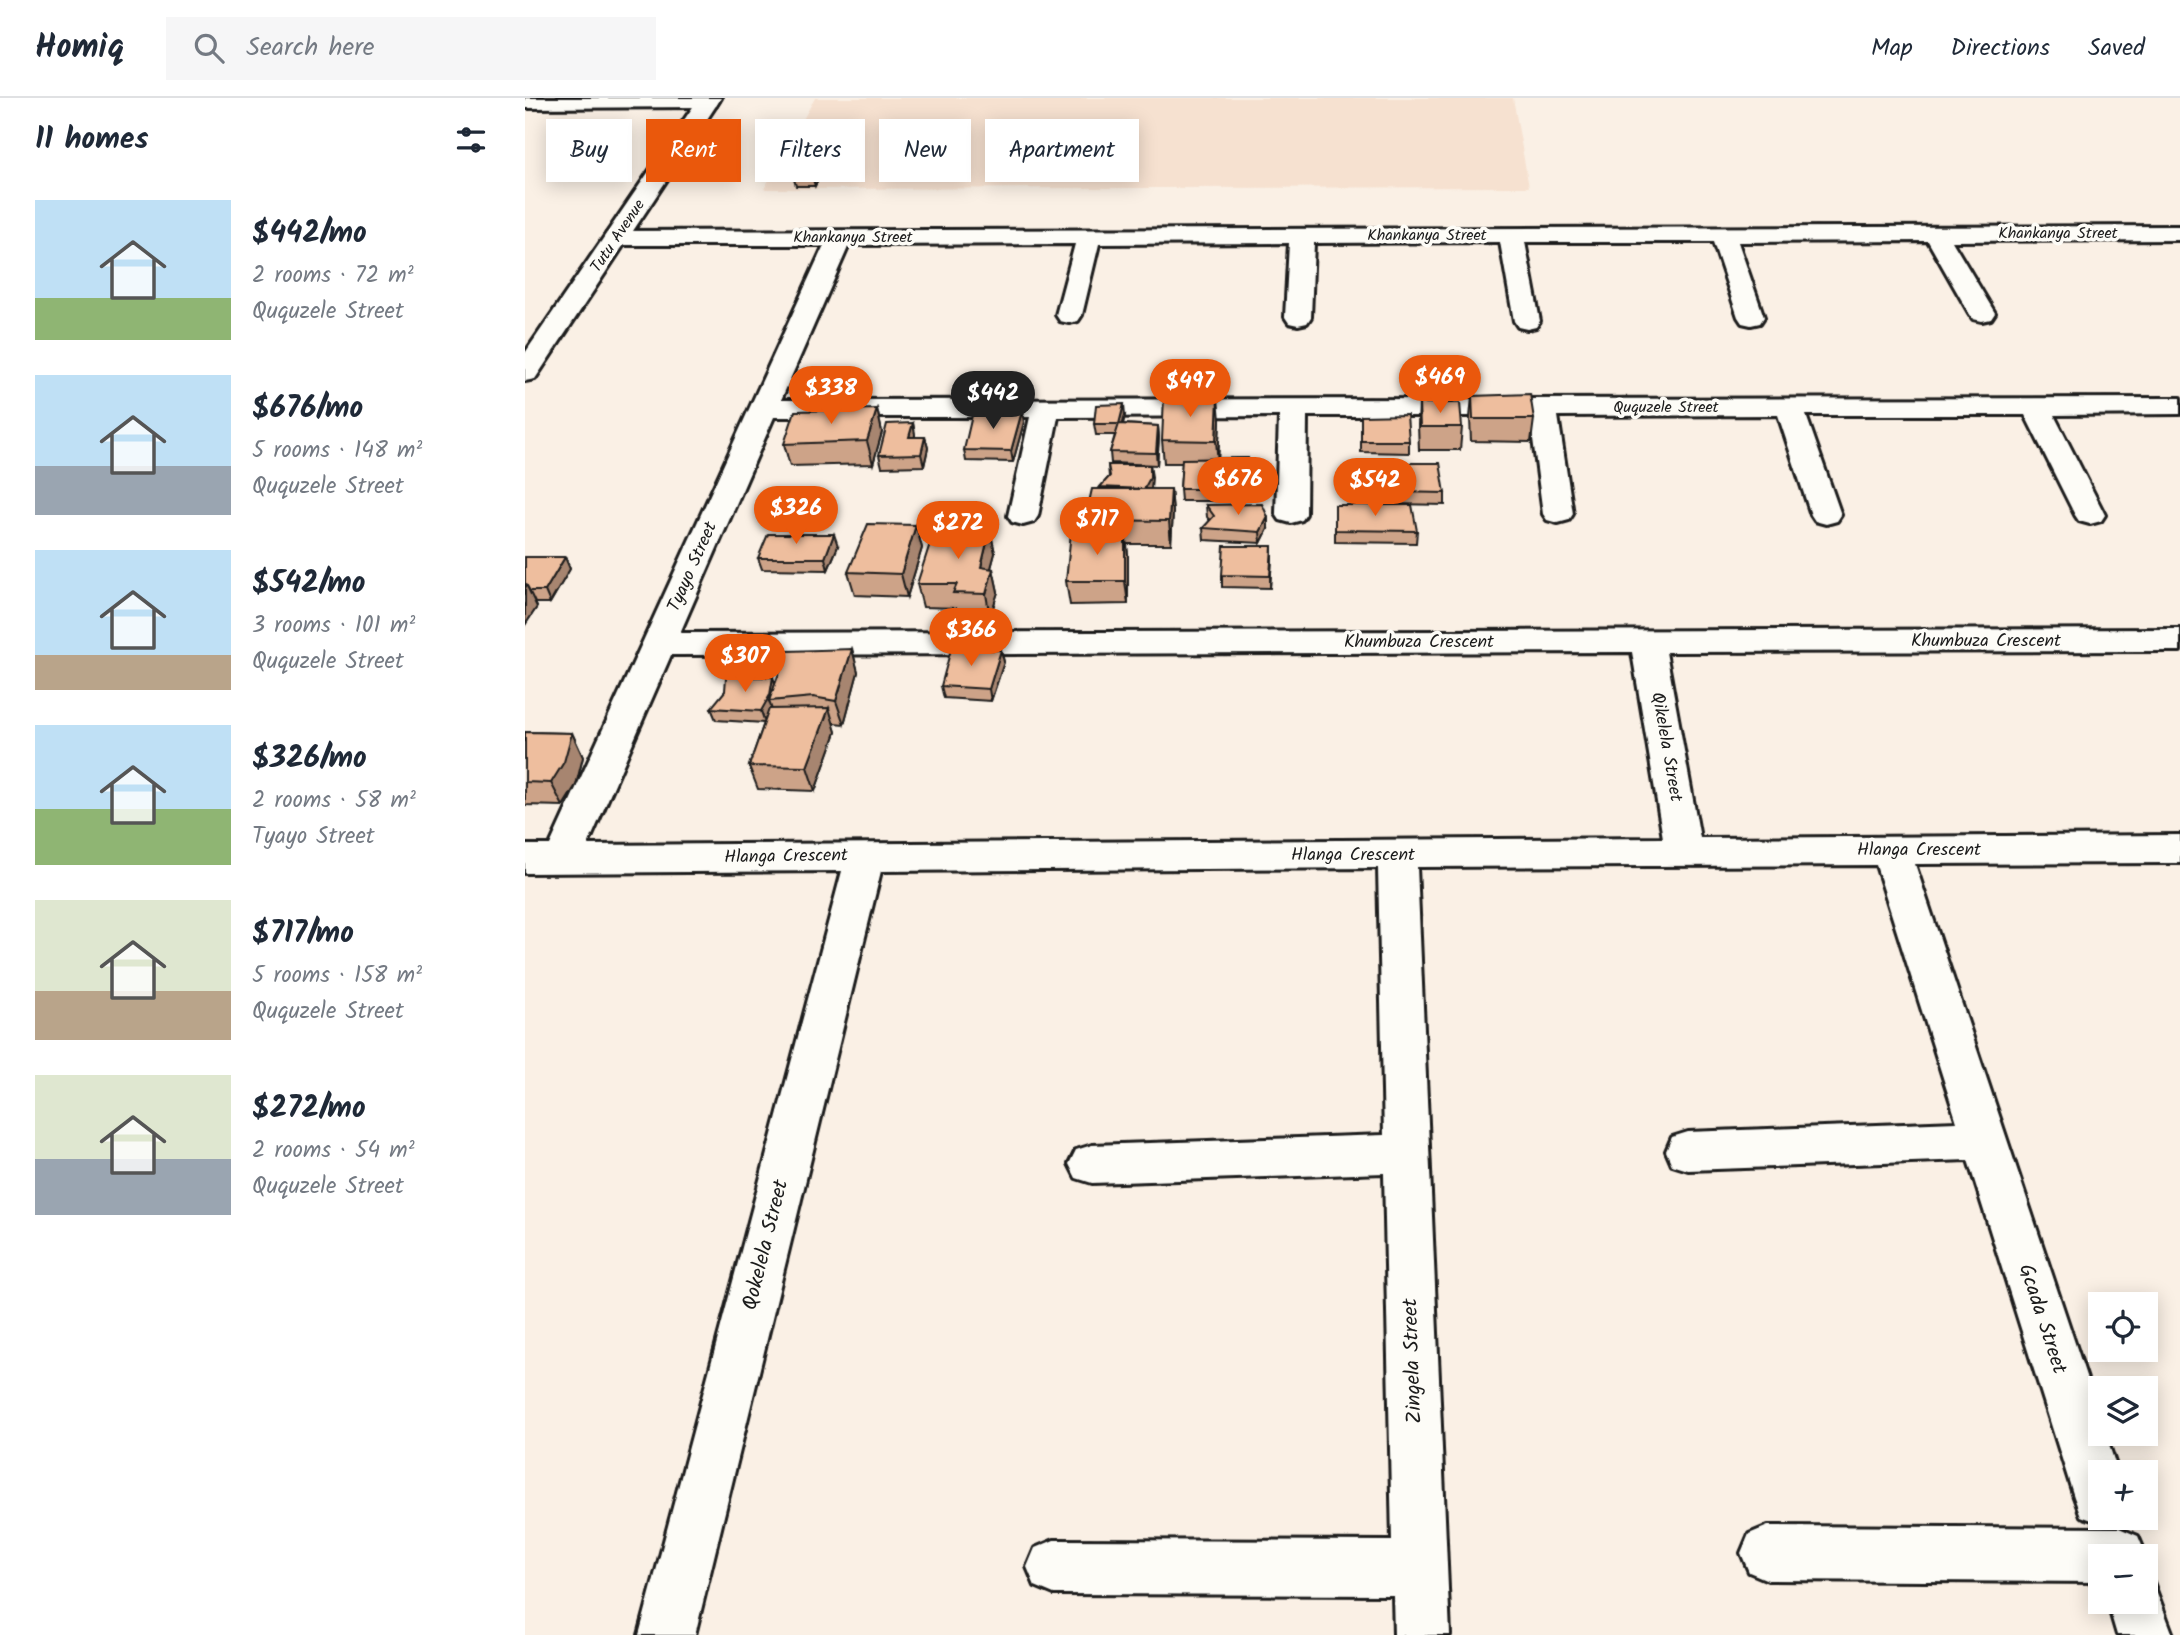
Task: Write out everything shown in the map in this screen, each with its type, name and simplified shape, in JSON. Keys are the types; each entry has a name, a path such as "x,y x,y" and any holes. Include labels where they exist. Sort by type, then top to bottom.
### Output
{"street":[{"path":"525,102 709,99"},
{"name":"Tutu Avenue","path":"525,373 709,99"},
{"path":"1935,233 1982,313"},
{"name":"Khankanya Street","path":"1511,234 1527,321"},
{"path":"1723,234 1751,317"},
{"name":"Khankanya Street","path":"616,238 2179,234"},
{"path":"1297,317 1302,235"},
{"path":"1069,315 1089,236"},
{"name":"Tyayo Street","path":"563,859 840,237"},
{"path":"2035,406 2090,515"},
{"name":"Ququzele Street","path":"763,409 2180,406"},
{"path":"1542,407 1558,514"},
{"path":"1789,407 1826,515"},
{"path":"1023,516 1046,408"},
{"path":"1291,514 1293,408"},
{"name":"Khumbuza Crescent","path":"659,644 2180,640"},
{"name":"Qikelela Street","path":"1647,642 1684,852"},
{"name":"Hlanga Crescent","path":"525,859 2180,849"},
{"name":"Gcada Street","path":"1891,851 2088,1460"},
{"name":"Zingela Street","path":"1397,855 1422,1635"},
{"name":"Qokelela Street","path":"667,1635 865,856"},
{"path":"1688,1151 1985,1140"},
{"path":"1092,1164 1406,1153"},
{"path":"1768,1553 2088,1557"},
{"path":"1054,1567 1420,1568"},
{"path":"2138,1614 2145,1635"}],"shaded area":[{"path":"815,98 1513,98 1529,187 764,189 768,182 865,182 865,119 803,119"}],"building":[{"path":"1530,394 1534,419 1473,419 1472,396"},
{"path":"1164,397 1218,398 1216,441 1162,440"},
{"path":"1419,403 1460,403 1462,427 1420,427"},
{"path":"1124,404 1119,424 1094,424 1096,405"},
{"path":"877,409 867,441 784,444 795,411"},
{"path":"973,411 1022,411 1011,451 964,450"},
{"path":"1407,415 1409,441 1361,441 1361,416"},
{"path":"913,423 909,437 925,437 921,454 879,455 887,424"},
{"path":"1119,424 1158,426 1156,453 1110,452"},
{"path":"1248,458 1246,472 1223,472 1221,489 1180,489 1182,459"},
{"path":"1394,463 1440,463 1445,493 1395,492"},
{"path":"1108,465 1150,465 1150,478 1144,489 1100,487 1110,476"},
{"path":"1092,489 1171,489 1169,521 1085,520"},
{"path":"1262,504 1268,517 1260,532 1203,528 1214,516 1206,505"},
{"path":"1335,505 1412,505 1417,531 1335,530"},
{"path":"868,524 916,525 901,574 848,572"},
{"path":"990,530 981,567 993,569 986,594 953,593 957,584 917,584 934,531"},
{"path":"1071,532 1125,532 1125,581 1066,581"},
{"path":"768,534 834,534 825,558 758,558"},
{"path":"1224,546 1272,546 1270,576 1222,575"},
{"path":"525,557 565,557 545,591 530,591 525,584"},
{"path":"852,649 836,701 813,697 769,701 787,651"},
{"path":"951,649 1001,650 989,689 941,686"},
{"path":"726,677 773,677 770,695 761,711 711,708 725,691"},
{"path":"829,708 807,767 749,766 769,709"},
{"path":"525,732 572,733 564,762 551,783 525,782"}]}
